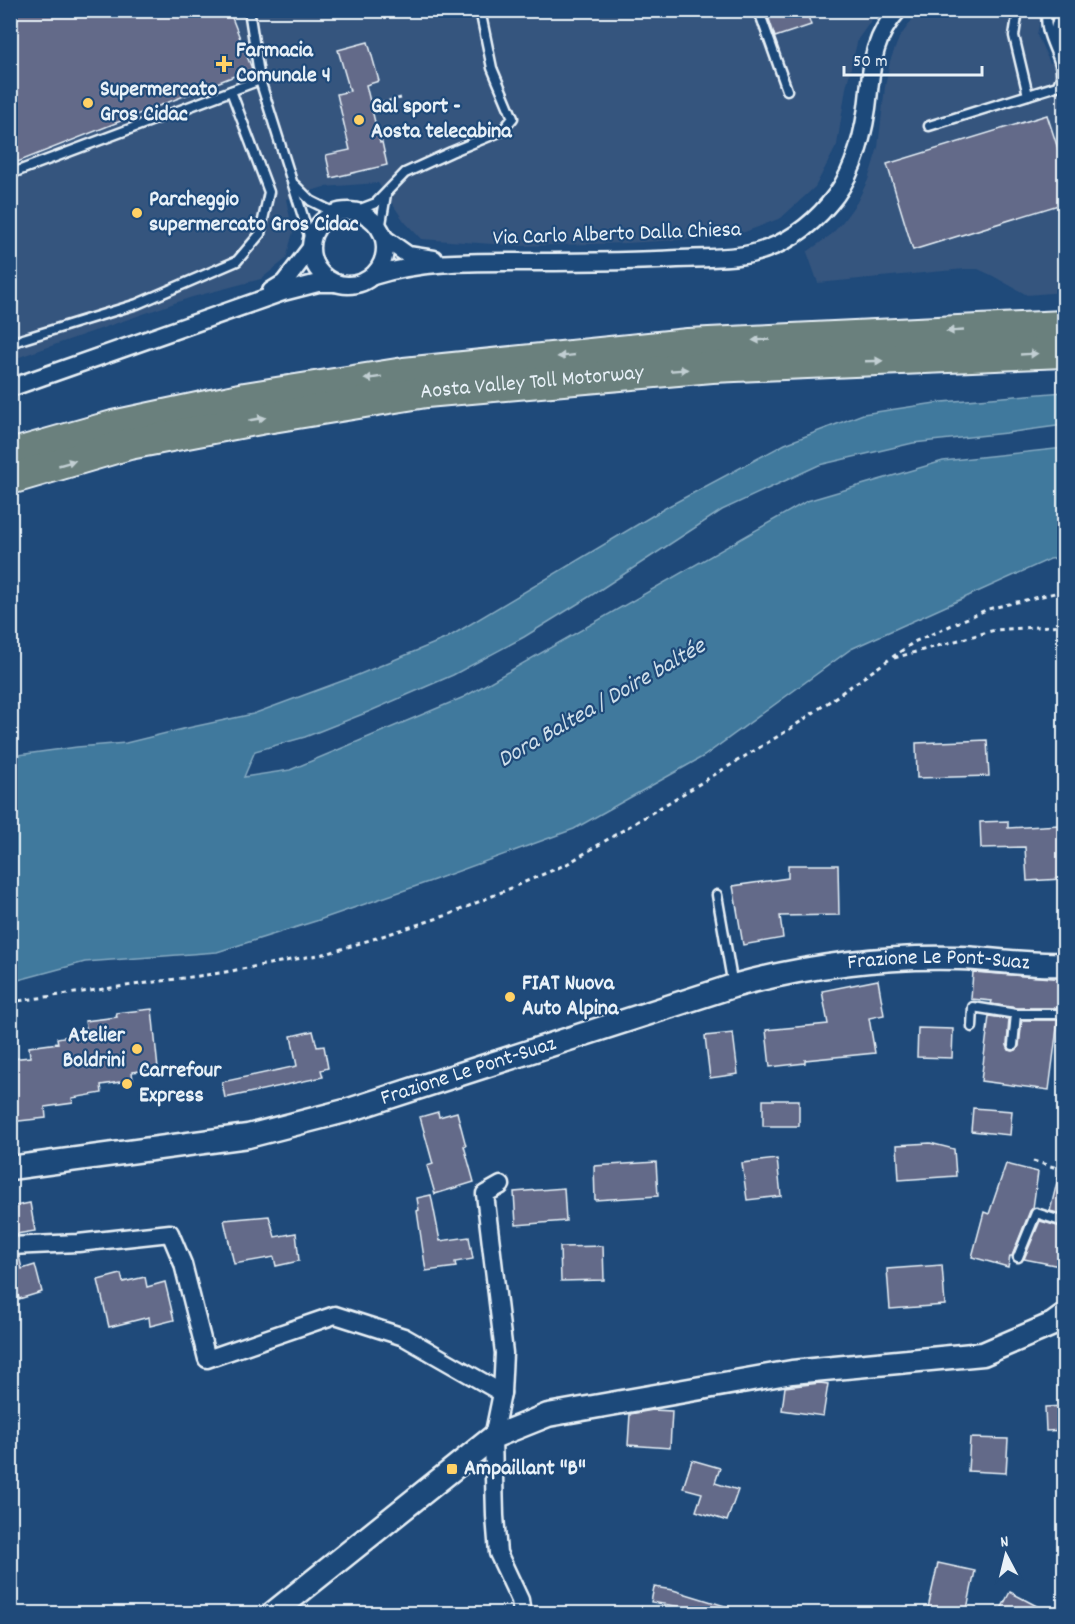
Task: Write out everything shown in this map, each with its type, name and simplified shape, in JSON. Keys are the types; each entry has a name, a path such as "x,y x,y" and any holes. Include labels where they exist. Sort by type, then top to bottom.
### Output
{"highway":[{"name":"Aosta Valley Toll Motorway","path":"10,455 113,426 234,400 404,373 688,344 1065,326"},
{"name":"Aosta Valley Toll Motorway","path":"10,479 129,444 260,419 426,392 712,367 1065,352"}],"main road":[{"name":"Frazione Le Pont-Suaz","path":"10,1168 248,1136 349,1110 733,986 772,976 837,965 901,959 959,958 1065,964"},
{"path":"272,1614 493,1437 548,1415 792,1371 983,1354 1053,1324 1065,1316"}],"street":[{"name":"Via Carlo Alberto Dalla Chiesa","path":"373,276 392,270 468,262 646,261 717,258 752,254 783,243 809,226 830,203 848,177 859,147 867,108 871,68 879,38 898,10"},
{"path":"10,388 301,286 318,283 354,285 364,282 380,268 386,248 382,234 374,221 356,211 335,213 326,217 314,232 311,246 314,263 322,275 334,283"},
{"name":"Via Carlo Alberto Dalla Chiesa","path":"382,234 408,255 468,262"},
{"path":"249,303 285,283 311,246"},
{"path":"501,1185 485,1194 504,1353 502,1393 493,1437 495,1516 498,1553 520,1600 522,1614"},
{"path":"10,1246 78,1244 170,1233 183,1264 207,1359 335,1315 404,1337 502,1393"}],"lane":[{"path":"249,10 260,80 311,246"},
{"path":"356,211 376,203 405,173 502,131 513,118 492,68 480,10"},
{"path":"755,10 760,14 787,90"},
{"path":"1018,10 1014,36 1028,95"},
{"path":"929,126 1057,86 1061,77 1059,60 1046,27 1047,10"},
{"path":"1054,50 1054,32 1060,10"},
{"path":"10,174 260,80"},
{"path":"10,343 137,304 237,261 260,234 269,192 231,91"},
{"path":"80,138 82,147"},
{"path":"291,180 310,201 335,213"},
{"path":"382,234 386,193"},
{"path":"717,895 733,986"},
{"path":"972,1027 973,1007 1016,1014 1065,1014"},
{"path":"1013,1045 1016,1014"},
{"path":"1018,1257 1036,1213 1065,1222"}],"path":[{"path":"371,105 401,98"},
{"path":"10,1002 220,973 329,953 448,915 567,864 790,729 914,642 988,609 1063,591"},
{"path":"890,659 995,630 1065,625"},
{"path":"1033,1161 1065,1170"}],"shaded area":[{"path":"10,11 878,11 858,39 846,88 837,145 815,187 781,218 745,232 709,238 522,246 421,239 404,221 378,183 324,187 286,199 293,232 286,259 261,279 189,298 11,360"},
{"path":"922,11 1042,11 1037,35 1050,63 1064,55 1064,292 1027,295 978,269 818,283 807,252 832,234 844,220 857,202 868,180 878,147 890,61 899,38"}],"water":[{"name":"Dora Baltea / Doire baltée","path":"1064,392 1064,425 913,443 819,465 722,510 524,637 453,675 305,737 255,751 244,777 290,770 464,697 807,501 943,461 1064,448 1064,557 1050,559 851,649 704,756 574,829 316,921 217,952 85,962 11,982 11,756 126,743 253,714 353,677 447,638 667,507 785,444 863,414 942,402"}],"building":[{"name":"Supermercato Gros Cidac","path":"10,10 229,10 252,69 10,165"},
{"path":"766,10 806,10 811,25 775,37"},
{"path":"368,42 379,81 366,85 387,165 331,178 326,155 350,150 337,94 350,91 338,50"},
{"path":"1047,115 1065,170 1065,203 913,250 887,164"},
{"path":"987,740 989,776 917,778 916,743"},
{"path":"1008,821 1008,828 1059,825 1062,879 1027,881 1025,847 981,848 980,822"},
{"path":"788,865 838,865 839,915 780,916 783,938 743,945 733,886 788,878"},
{"path":"973,972 1065,979 1065,1006 1017,1008 991,1004 992,1001 971,999"},
{"path":"878,980 884,1015 869,1018 875,1053 805,1060 805,1063 770,1067 766,1030 828,1024 822,991"},
{"path":"152,1009 158,1069 132,1072 133,1080 101,1085 102,1093 72,1098 73,1103 45,1107 46,1118 10,1122 10,1059 30,1057 29,1047 58,1043 57,1038 87,1033 85,1021 117,1017 116,1013"},
{"path":"989,1016 1009,1019 1007,1045 1009,1050 1013,1051 1019,1046 1022,1020 1058,1020 1049,1090 981,1081"},
{"path":"918,1028 953,1029 952,1058 917,1057"},
{"path":"313,1031 317,1047 324,1046 328,1068 321,1070 323,1077 225,1098 222,1082 297,1066 291,1036"},
{"path":"733,1033 738,1074 710,1078 705,1036"},
{"path":"763,1100 799,1100 799,1126 763,1126"},
{"path":"973,1108 1012,1111 1010,1135 971,1131"},
{"path":"438,1112 439,1117 457,1112 474,1182 435,1194 427,1166 433,1164 420,1117"},
{"path":"930,1143 954,1149 956,1176 899,1180 897,1145"},
{"path":"777,1159 781,1196 747,1200 742,1163"},
{"path":"656,1162 658,1196 595,1200 594,1166"},
{"path":"1006,1164 1038,1172 1033,1208 1012,1256 1010,1256 1008,1267 972,1257 984,1212 989,1214"},
{"path":"1059,1174 1065,1174 1065,1215 1050,1211"},
{"path":"564,1188 566,1221 516,1225 514,1192"},
{"path":"431,1195 440,1241 469,1237 473,1259 455,1262 456,1267 426,1271 417,1198"},
{"path":"30,1203 35,1231 10,1235 10,1207"},
{"path":"269,1216 275,1237 296,1233 299,1261 276,1266 274,1257 234,1264 224,1220"},
{"path":"1040,1221 1065,1228 1065,1267 1024,1259"},
{"path":"603,1246 604,1280 561,1281 560,1247"},
{"path":"10,1256 19,1256 22,1269 35,1265 42,1292 19,1299 16,1288 10,1289"},
{"path":"942,1265 945,1305 890,1309 887,1269"},
{"path":"121,1274 123,1282 145,1277 147,1287 165,1282 174,1320 150,1326 149,1317 109,1327 98,1280"},
{"path":"828,1384 823,1416 782,1410 785,1387"},
{"path":"1065,1406 1065,1430 1046,1431 1045,1407"},
{"path":"653,1410 672,1411 670,1448 628,1445 630,1414"},
{"path":"970,1438 1008,1439 1006,1473 968,1471"},
{"path":"692,1460 720,1468 715,1483 738,1490 727,1521 696,1511 702,1493 683,1488"},
{"path":"938,1563 975,1571 966,1614 953,1614 928,1608"},
{"path":"654,1587 673,1590 738,1610 737,1614 680,1614 682,1607 651,1602"},
{"path":"1010,1592 1052,1614 1009,1614 1001,1609"}],"place":[{"name":"Farmacia Comunale 4","path":"224,64"},
{"name":"Supermercato Gros Cidac","path":"88,103"},
{"name":"Gal sport - Aosta telecabina","path":"359,120"},
{"name":"Parcheggio supermercato Gros Cidac","path":"137,213"},
{"name":"FIAT Nuova Auto Alpina","path":"510,997"},
{"name":"Atelier Boldrini","path":"137,1049"},
{"name":"Carrefour Express","path":"127,1084"},
{"name":"Ampaillant \"B\"","path":"452,1469"}]}
